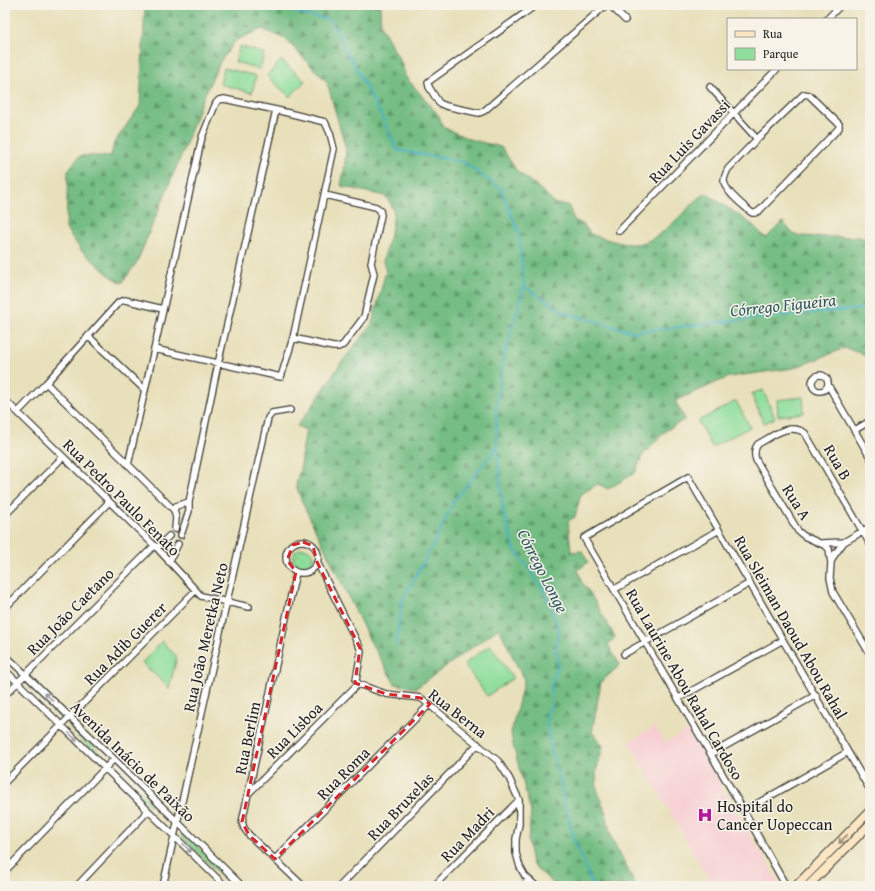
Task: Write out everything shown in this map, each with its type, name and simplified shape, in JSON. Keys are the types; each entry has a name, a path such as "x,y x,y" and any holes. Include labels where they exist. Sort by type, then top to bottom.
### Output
{"main road":[{"path":"796,886 870,811"},
{"path":"808,886 870,824"}],"street":[{"path":"536,5 428,82 429,87 440,102 446,106 479,113 484,111 606,5"},
{"path":"610,5 624,20"},
{"path":"828,18 841,5"},
{"name":"Rua Luis Gavassi","path":"619,231 776,70"},
{"path":"710,87 757,139"},
{"path":"804,94 809,95 839,124 839,128 759,211 752,213 729,192 724,181 725,174 728,169 757,139 804,94"},
{"path":"128,465 163,308 202,137 216,103 219,100 224,99 325,122 330,133 334,150 325,195 282,377 154,349"},
{"path":"181,535 189,511 188,502 276,110"},
{"path":"292,338 334,347 343,345 364,317 374,274 371,263 381,215 380,210 376,207 325,195"},
{"path":"18,412 46,383 118,302 125,300 163,308"},
{"path":"88,336 145,390"},
{"path":"834,395 824,390 818,391 814,388 813,382 815,378 824,376 827,380 870,458"},
{"path":"46,383 174,510 176,527 184,528"},
{"path":"824,390 828,384"},
{"name":"Rua Pedro Paulo Fenato","path":"5,400 155,547 195,591 201,596 226,603 250,607"},
{"name":"Rua João Meretka Neto","path":"163,886 268,418 272,413 290,410"},
{"path":"855,430 870,421"},
{"name":"Rua B","path":"785,429 798,429 808,436 870,544"},
{"name":"Rua A","path":"785,429 758,444 755,447 755,456 798,531 804,536 829,549 831,562 830,578 833,592 870,654"},
{"path":"5,515 63,457"},
{"name":"Rua Sleiman Daoud Abou Rahal","path":"584,538 688,477 816,694 870,790"},
{"path":"5,608 109,502"},
{"path":"174,510 176,506 188,502"},
{"path":"831,562 844,542 870,527"},
{"path":"615,589 719,530"},
{"name":"Rua João Caetano","path":"5,695 155,547 169,536"},
{"name":"Rua Laurine Abou Rahal Cardoso","path":"584,538 679,698 786,886"},
{"path":"318,562 309,572 296,572 288,565 287,560 289,549 298,542 309,543 313,546 318,556 318,562 360,648 356,680 358,684"},
{"path":"820,543 844,542"},
{"path":"169,562 178,544"},
{"name":"Rua Berlim","path":"296,572 242,822 244,828 249,834 303,886"},
{"path":"624,654 750,583"},
{"name":"Rua Adib Guerer","path":"5,782 195,591"},
{"path":"679,698 783,640"},
{"name":"Avenida Inácio de Paixão","path":"5,655 70,716 242,886"},
{"name":"Avenida Inácio de Paixão","path":"5,670 225,886"},
{"name":"Rua Berna","path":"358,684 386,694 421,698 498,762 509,778 519,800 519,824 516,839 516,853 520,867 529,880 536,886"},
{"name":"Rua Lisboa","path":"248,795 358,684"},
{"path":"711,754 816,694"},
{"name":"Rua Roma","path":"275,859 430,704"},
{"name":"Rua Bruxelas","path":"340,886 478,744"},
{"path":"744,811 848,752"},
{"path":"5,870 114,759"},
{"name":"Rua Madri","path":"434,886 519,800"},
{"path":"76,886 148,812"},
{"path":"523,886 529,880"}],"highlighted area":[{"path":"303,542 313,546 317,562 360,648 355,683 386,694 421,698 430,704 275,859 249,835 242,822 296,572 287,560 293,545"}],"shaded area":[{"name":"Hospital do Cancer Uopeccan","path":"655,726 665,743 688,730 781,886 713,886 629,742"}],"green space":[{"path":"145,5 380,5 381,26 403,66 405,76 439,116 443,127 469,139 501,147 517,171 556,204 568,205 574,220 584,225 590,234 630,244 645,242 664,231 706,193 753,225 766,238 783,222 793,234 799,236 859,237 870,240 870,359 860,353 845,348 794,368 729,377 675,401 685,419 664,432 642,456 635,473 608,489 598,484 581,494 575,517 568,521 571,552 582,551 588,562 578,570 581,581 590,593 615,637 608,645 620,665 601,682 592,732 603,746 596,772 597,789 606,813 611,837 636,886 556,886 532,864 528,841 531,812 511,733 524,680 499,628 416,688 395,684 369,639 302,502 296,485 302,460 306,430 297,426 341,363 372,324 386,271 383,261 392,227 394,212 391,204 385,196 341,186 346,149 327,82 285,39 262,29 236,40 220,62 202,100 185,146 137,262 122,283 109,275 82,251 66,229 68,170 80,156 111,156 114,143 140,106"},
{"path":"240,46 264,53 260,69 235,62"},
{"path":"281,60 305,81 290,97 267,76"},
{"path":"224,68 256,76 252,93 220,84"},
{"path":"763,390 775,418 764,423 751,394"},
{"path":"803,397 804,413 778,416 777,400"},
{"path":"736,401 750,427 712,447 698,421"},
{"path":"303,548 310,551 313,558 310,565 303,568 296,565 293,558 296,551"},
{"path":"162,641 177,657 169,688 142,663"},
{"path":"490,645 513,678 487,696 464,664"},
{"path":"27,680 64,716 61,719 24,682"},
{"path":"72,724 106,759 103,762 69,727"},
{"path":"116,767 152,803 149,805 113,770"},
{"path":"182,832 238,886 232,886 180,835"}],"waterway":[{"name":"Córrego Figueira","path":"284,5 297,13 330,20 380,113 397,150 463,162 501,189 519,233 524,286 563,312 633,332 757,318 870,308"},
{"name":"Córrego Longe","path":"524,287 503,360 496,407 497,447 503,511 515,550 543,589 559,629 556,649 558,666 551,686 551,706 546,714 549,739 574,839 594,886"},
{"path":"396,645 402,601 433,545 454,501 497,447"}],"place":[{"name":"Hospital do Cancer Uopeccan","path":"705,815"}]}
